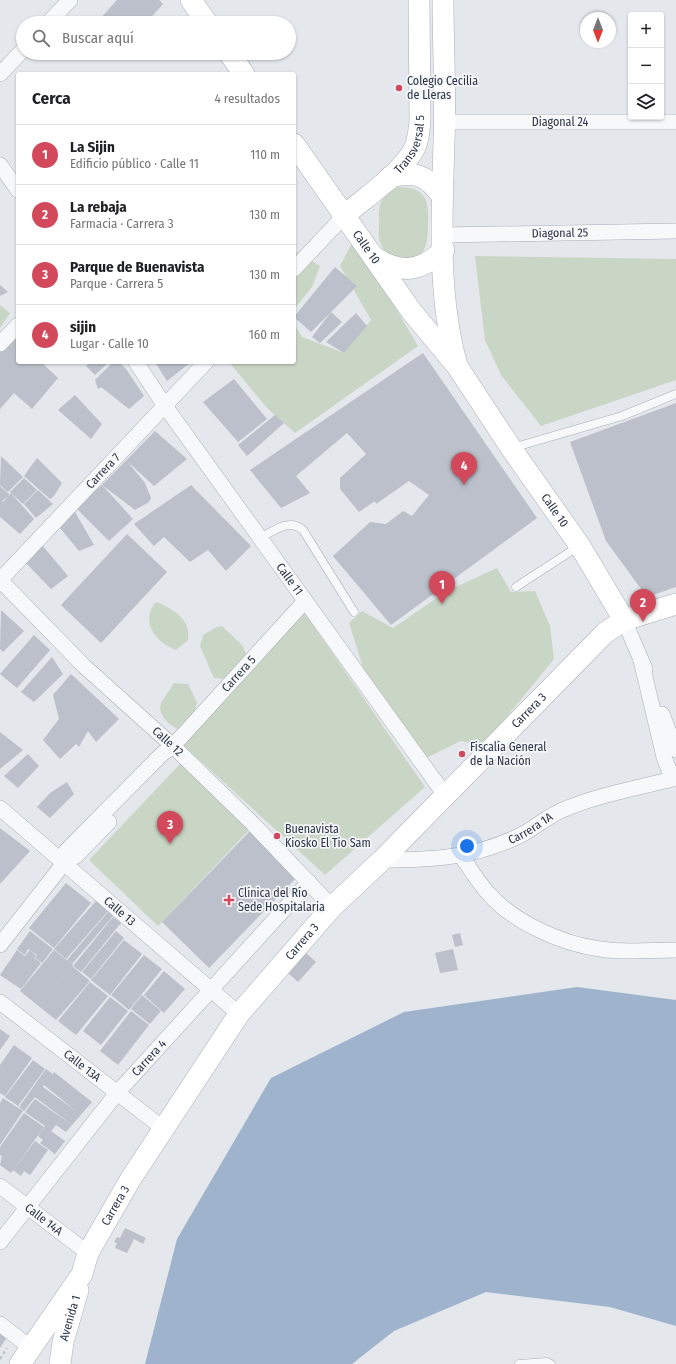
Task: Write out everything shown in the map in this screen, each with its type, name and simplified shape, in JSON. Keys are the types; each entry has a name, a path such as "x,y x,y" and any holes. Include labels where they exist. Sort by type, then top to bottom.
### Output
{"street":[{"path":"55,16 70,0"},
{"path":"191,0 202,16"},
{"name":"Transversal 5","path":"345,215 390,177 413,151 418,138 420,121 419,0"},
{"path":"442,196 444,122 443,0"},
{"path":"0,74 16,57"},
{"path":"234,60 243,72"},
{"name":"Diagonal 24","path":"444,122 676,122"},
{"name":"Calle 10","path":"296,147 412,312 457,366 511,448 580,546 624,620 641,660"},
{"path":"0,165 16,187"},
{"path":"390,177 405,174 420,176 433,183 442,196"},
{"name":"Calle 10","path":"442,196 443,274 447,321 457,366"},
{"path":"296,267 345,215"},
{"name":"Diagonal 25","path":"443,242 676,232"},
{"path":"371,255 384,264 400,269 411,268 432,262 443,242"},
{"path":"0,344 16,327"},
{"name":"Calle 11","path":"137,364 165,406 445,795"},
{"name":"Carrera 7","path":"0,580 204,364"},
{"name":"Calle 12","path":"0,580 84,666 173,746 253,824 332,907"},
{"name":"Carrera 5","path":"0,945 64,863 76,856 168,761 173,746 305,601"},
{"name":"Carrera 3","path":"25,1356 82,1274 88,1253 130,1180 238,1014 332,907 382,860 605,633 624,620 676,604"},
{"path":"641,660 676,750"},
{"name":"Carrera 1A","path":"382,860 432,860 461,856 520,835 564,809 608,794 645,787 676,778 669,770 664,757 641,660"},
{"name":"Calle 13","path":"0,808 238,1014"},
{"path":"461,856 488,893 502,906 533,928 582,946 601,949 624,951 676,950"},
{"name":"Carrera 4","path":"0,1242 117,1093 309,882"},
{"name":"Calle 13A","path":"0,1002 164,1129"},
{"name":"Calle 14A","path":"0,1186 88,1253"},
{"name":"Avenida 1","path":"60,1364 63,1342 82,1274"},
{"path":"0,1324 25,1356"}],"lane":[{"path":"511,448 622,416 676,394"},
{"path":"260,538 289,524 297,525 303,530 354,612"},
{"path":"516,586 580,546"},
{"path":"519,1364 547,1362 550,1364"}],"green space":[{"path":"398,187 415,189 420,192 424,196 428,208 428,232 426,246 420,255 408,260 392,258 383,248 379,238 379,211 381,202 387,194"},
{"path":"352,243 388,295 418,346 295,433 267,408 231,364 296,364 296,327 302,337 344,353 371,320 340,266"},
{"path":"298,252 320,266 312,287 296,307 296,254"},
{"path":"475,256 676,259 676,380 541,426 501,375 485,340"},
{"path":"0,305 10,313 0,328"},
{"path":"497,568 511,592 535,591 550,626 554,659 483,746 461,741 426,758 367,680 349,623 362,611 393,628 447,591"},
{"path":"156,602 169,608 180,616 187,626 188,640 176,650 169,647 156,637 152,630 149,617 151,609"},
{"path":"304,612 425,787 325,875 181,743"},
{"path":"222,626 243,646 247,657 225,679 214,678 200,646 203,635"},
{"path":"174,683 188,684 197,702 195,711 180,730 165,720 160,707 162,701"},
{"path":"181,763 251,828 158,926 89,860"}],"water":[{"path":"577,987 676,1000 676,1326 610,1307 486,1292 394,1331 352,1364 145,1364 177,1239 271,1078 404,1012"}],"building":[{"path":"117,0 159,0 163,4 152,16 103,16"},
{"path":"335,267 357,286 311,332 296,319 296,315"},
{"path":"0,285 8,292 0,296"},
{"path":"331,312 342,322 320,343 312,337"},
{"path":"356,313 367,326 344,353 326,342"},
{"path":"15,336 16,364 43,364 58,378 32,409 14,393 0,409 0,350"},
{"path":"423,353 537,518 391,625 333,556 370,522 386,524 403,511 412,516 429,495 409,481 376,504 375,501 359,512 340,489 340,478 366,454 347,433 296,476 310,493 281,508 250,470"},
{"path":"88,364 107,364 95,375 86,366"},
{"path":"111,364 121,364 144,396 129,409 101,387 98,389 95,380"},
{"path":"156,364 189,364 167,381"},
{"path":"234,379 267,419 238,442 203,402"},
{"path":"75,395 102,424 91,439 58,410"},
{"path":"676,403 676,587 647,597 606,541 570,442"},
{"path":"275,415 284,423 247,456 238,445"},
{"path":"155,431 187,459 154,486 127,461 145,483 151,498 149,502 135,510 102,485"},
{"path":"1,456 23,477 8,492 0,485"},
{"path":"37,458 62,483 54,496 50,499 24,476"},
{"path":"24,478 37,490 23,504 10,492"},
{"path":"102,485 133,519 109,541 75,507"},
{"path":"191,485 251,546 226,571 208,550 190,562 164,537 154,546 134,524"},
{"path":"0,486 10,495 11,493 34,519 20,534 0,517"},
{"path":"38,490 53,504 36,518 24,504"},
{"path":"75,512 94,545 79,551 60,528"},
{"path":"127,534 167,572 101,643 61,605"},
{"path":"42,545 68,576 51,589 25,562"},
{"path":"1,610 24,631 3,652 0,649"},
{"path":"34,635 50,650 17,688 0,674"},
{"path":"52,657 63,674 34,702 21,692"},
{"path":"71,674 119,719 96,742 88,731 79,747 76,744 60,759 43,740 59,719 53,695"},
{"path":"0,732 23,750 0,769"},
{"path":"28,754 39,766 18,788 4,776"},
{"path":"67,782 74,794 50,818 37,807 50,793"},
{"path":"0,828 30,851 0,884"},
{"name":"Clínica del Río Sede Hospitalaria","path":"250,831 297,877 209,968 162,922"},
{"path":"66,883 91,903 54,948 29,928"},
{"path":"96,901 108,911 66,959 54,949"},
{"path":"108,912 113,916 72,964 67,960"},
{"path":"113,917 121,923 81,972 73,966"},
{"path":"30,931 53,949 42,963 35,958 37,955 28,949 25,955 17,949"},
{"path":"116,931 124,938 91,979 82,972"},
{"path":"460,933 463,945 455,947 452,935"},
{"path":"124,940 142,954 110,995 91,980"},
{"path":"453,949 458,970 440,973 435,953"},
{"path":"17,950 25,956 17,966 30,950 36,956 34,958 41,963 21,989 0,975"},
{"path":"54,950 90,981 56,1020 20,991"},
{"path":"305,952 316,962 298,982 287,972"},
{"path":"144,955 162,969 129,1010 111,995"},
{"path":"164,971 185,989 164,1013 144,995"},
{"path":"90,982 108,996 76,1035 58,1021"},
{"path":"142,995 161,1011 150,1024 131,1009"},
{"path":"110,997 128,1011 101,1045 83,1031"},
{"path":"131,1011 149,1025 118,1065 100,1051"},
{"path":"0,1029 10,1036 0,1050"},
{"path":"14,1045 32,1058 5,1096 0,1093 0,1065"},
{"path":"33,1060 45,1069 18,1106 5,1097"},
{"path":"46,1069 53,1074 54,1072 92,1102 72,1125 35,1097 24,1111 19,1107","holes":["44,1085 76,1111 43,1087"]},
{"path":"3,1098 23,1111 0,1145 0,1103"},
{"path":"35,1099 72,1125 66,1132 56,1125 51,1131 65,1141 55,1154 40,1143 43,1140 38,1136 45,1126 25,1112"},
{"path":"24,1113 44,1127 11,1173 0,1165 2,1156 0,1155 0,1147"},
{"path":"35,1141 48,1150 30,1175 24,1171 21,1176 13,1170"},
{"path":"125,1228 146,1238 143,1244 134,1239 127,1253 115,1248 117,1243 114,1242 117,1237 120,1238"},
{"path":"0,1332 7,1337 0,1348"}],"place":[{"name":"Colegio Cecilia de Lleras","path":"399,88"},
{"name":"sijin","path":"464,485"},
{"name":"La Sijin","path":"442,604"},
{"name":"La rebaja","path":"643,622"},
{"name":"Fiscalía General de la Nación","path":"462,754"},
{"name":"Buenavista Kiosko El Tio Sam","path":"277,836"},
{"name":"Parque de Buenavista","path":"170,844"},
{"name":"Clínica del Río Sede Hospitalaria","path":"229,900"}]}
